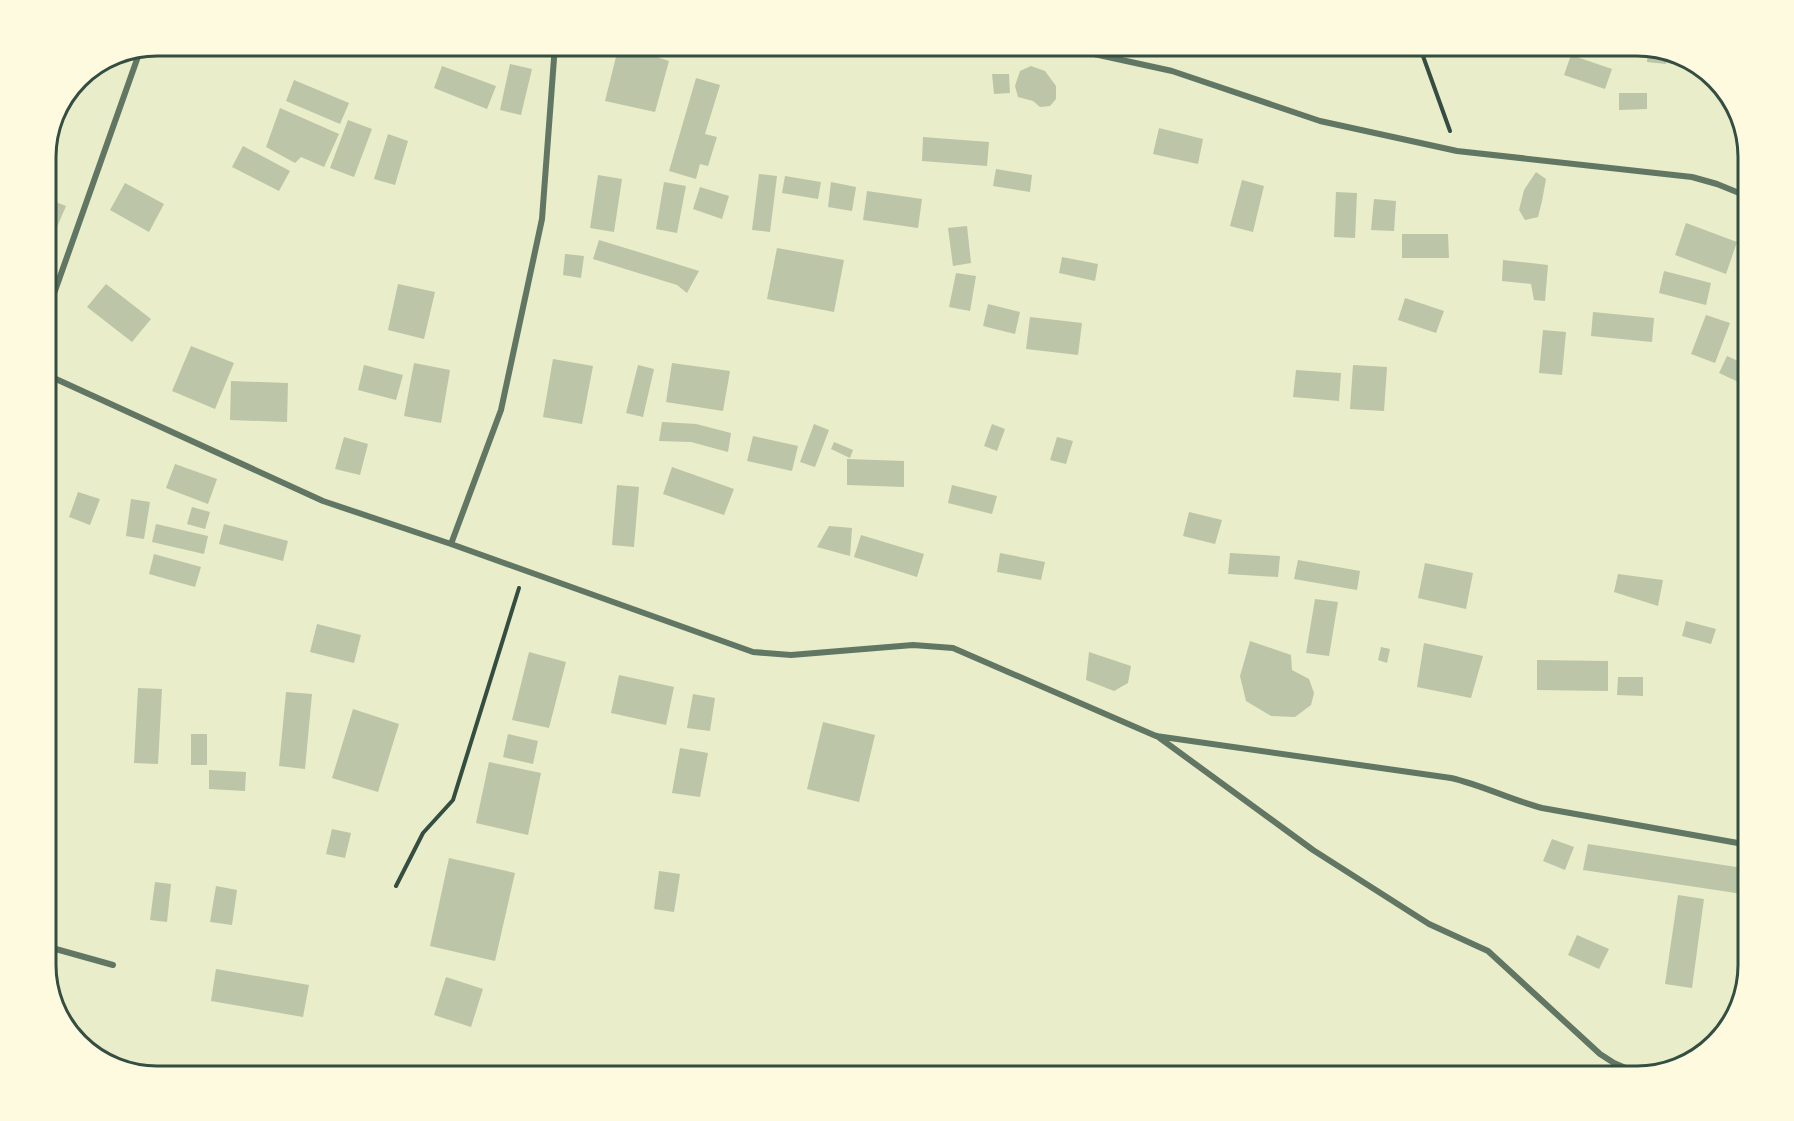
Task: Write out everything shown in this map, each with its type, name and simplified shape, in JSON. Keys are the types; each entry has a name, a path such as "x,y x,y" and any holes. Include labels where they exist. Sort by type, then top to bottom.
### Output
{"street":[{"path":"451,544 501,410 542,219 554,56"},
{"path":"1101,56 1172,72 1320,121 1457,151 1692,177 1738,193"},
{"path":"56,288 138,57"},
{"path":"56,379 323,501 451,544 753,652 791,655 913,645 953,648 1156,736 1323,857 1429,924 1488,951 1600,1054 1621,1066"},
{"path":"1156,736 1451,778 1472,783 1525,804 1542,808 1738,843"},
{"path":"56,949 113,965"}],"path":[{"path":"1423,56 1457,151"},
{"path":"396,886 423,833 453,800 524,570"}],"building":[{"path":"616,56 654,56 669,61 655,112 605,101"},
{"path":"1571,56 1612,69 1605,89 1564,75"},
{"path":"1647,56 1666,60 1666,64 1647,62"},
{"path":"510,64 532,69 521,115 500,110"},
{"path":"442,66 496,86 487,109 434,88"},
{"path":"1031,66 1045,71 1056,86 1056,99 1050,106 1040,107 1033,101 1018,97 1015,86 1020,71"},
{"path":"992,74 1009,74 1010,93 994,94"},
{"path":"696,78 720,85 705,134 717,137 708,166 700,164 696,179 669,171"},
{"path":"294,80 349,103 340,124 286,101"},
{"path":"1619,93 1647,93 1647,109 1619,110"},
{"path":"280,108 339,134 324,167 301,157 295,163 266,147"},
{"path":"348,120 372,129 354,177 330,168"},
{"path":"1159,128 1203,139 1198,164 1153,154"},
{"path":"388,134 408,141 395,185 374,179"},
{"path":"923,137 989,142 987,166 922,161"},
{"path":"243,146 290,171 279,191 232,167"},
{"path":"996,169 1032,175 1030,192 993,186"},
{"path":"1536,172 1546,179 1542,201 1538,217 1525,220 1519,210 1524,190"},
{"path":"759,174 777,176 770,232 752,230"},
{"path":"598,175 622,179 614,232 590,228"},
{"path":"785,176 821,182 818,199 782,193"},
{"path":"1242,180 1264,186 1253,232 1230,226"},
{"path":"664,182 686,186 677,233 656,229"},
{"path":"831,182 856,187 852,211 828,207"},
{"path":"125,183 164,204 149,232 110,210"},
{"path":"700,187 729,196 722,219 693,209"},
{"path":"867,191 922,199 918,228 863,220"},
{"path":"1336,192 1357,193 1355,238 1334,237"},
{"path":"1374,199 1396,201 1394,231 1371,230"},
{"path":"56,202 66,206 56,229"},
{"path":"1686,223 1737,242 1726,274 1675,255"},
{"path":"967,226 971,263 953,266 948,228"},
{"path":"1402,234 1448,234 1449,258 1402,258"},
{"path":"599,240 699,271 687,293 677,285 593,259"},
{"path":"777,248 844,260 834,312 767,299"},
{"path":"565,254 584,256 581,278 563,275"},
{"path":"1062,257 1098,264 1095,281 1059,273"},
{"path":"1503,260 1548,265 1545,301 1534,300 1531,284 1502,281"},
{"path":"1664,271 1711,283 1706,305 1659,293"},
{"path":"956,273 976,276 970,311 949,307"},
{"path":"106,284 151,319 132,342 87,307"},
{"path":"398,284 435,292 424,339 388,330"},
{"path":"1405,298 1444,311 1436,333 1398,320"},
{"path":"988,304 1020,312 1015,334 983,326"},
{"path":"1593,312 1654,318 1652,342 1591,336"},
{"path":"1706,315 1730,323 1715,363 1691,354"},
{"path":"1030,317 1082,323 1078,355 1026,349"},
{"path":"1543,330 1566,332 1562,375 1539,373"},
{"path":"191,346 234,363 215,409 172,391"},
{"path":"1727,356 1738,361 1738,382 1719,373"},
{"path":"553,359 593,366 582,424 543,417"},
{"path":"414,363 450,370 441,423 404,416"},
{"path":"672,363 730,371 723,411 666,402"},
{"path":"364,365 403,375 396,400 358,390"},
{"path":"638,365 654,369 643,417 626,413"},
{"path":"1353,365 1387,367 1384,411 1350,409"},
{"path":"1296,370 1341,373 1339,401 1293,397"},
{"path":"231,381 288,383 287,422 230,420"},
{"path":"662,422 696,424 731,433 728,452 691,442 659,441"},
{"path":"814,424 829,430 815,467 800,462"},
{"path":"992,424 1005,429 997,451 984,446"},
{"path":"753,436 798,446 792,471 747,461"},
{"path":"344,437 368,444 360,475 335,469"},
{"path":"1057,437 1073,441 1066,464 1050,460"},
{"path":"834,442 853,450 850,458 831,449"},
{"path":"847,459 904,461 904,487 847,485"},
{"path":"175,464 217,479 208,504 166,488"},
{"path":"672,467 734,489 724,515 663,494"},
{"path":"617,485 639,487 634,547 612,545"},
{"path":"952,485 997,496 992,514 948,503"},
{"path":"78,492 100,499 90,525 69,517"},
{"path":"131,499 150,502 144,539 126,536"},
{"path":"192,507 210,512 205,529 187,524"},
{"path":"1189,512 1222,520 1215,544 1183,536"},
{"path":"156,524 208,536 204,554 152,542"},
{"path":"224,524 288,541 283,561 219,544"},
{"path":"829,526 852,528 850,556 817,547"},
{"path":"861,535 924,554 917,577 854,557"},
{"path":"1000,553 1045,562 1041,580 997,572"},
{"path":"1230,553 1280,556 1278,577 1228,574"},
{"path":"154,554 201,567 195,587 149,574"},
{"path":"1298,560 1360,571 1357,590 1294,579"},
{"path":"1425,563 1473,573 1466,609 1418,598"},
{"path":"1618,574 1663,580 1658,606 1614,592"},
{"path":"1315,599 1338,602 1329,656 1306,653"},
{"path":"1686,621 1716,629 1711,644 1682,636"},
{"path":"317,624 361,635 354,663 310,652"},
{"path":"1250,641 1291,655 1292,670 1309,679 1314,693 1311,705 1295,717 1271,716 1246,701 1240,676"},
{"path":"1424,643 1483,656 1471,698 1417,687"},
{"path":"1381,647 1390,649 1387,663 1378,660"},
{"path":"529,652 566,662 549,728 512,720"},
{"path":"1089,652 1131,666 1128,683 1114,691 1086,680"},
{"path":"1537,660 1608,661 1608,691 1537,690"},
{"path":"619,675 674,687 666,725 611,713"},
{"path":"1618,677 1643,677 1643,696 1617,695"},
{"path":"138,688 162,689 158,764 134,763"},
{"path":"286,692 312,694 305,769 279,766"},
{"path":"693,694 715,698 710,731 687,728"},
{"path":"353,709 399,724 378,792 332,778"},
{"path":"823,722 875,735 859,802 807,789"},
{"path":"191,734 207,734 207,765 191,765"},
{"path":"508,734 538,741 533,764 503,757"},
{"path":"680,748 708,753 700,797 672,793"},
{"path":"489,762 541,773 528,835 476,823"},
{"path":"209,770 246,772 245,791 209,789"},
{"path":"332,829 351,833 345,858 326,854"},
{"path":"1552,839 1574,847 1565,870 1543,861"},
{"path":"1588,844 1738,867 1738,893 1583,870"},
{"path":"449,858 515,873 495,961 430,946"},
{"path":"659,871 680,874 674,912 654,909"},
{"path":"155,882 171,884 167,922 150,920"},
{"path":"216,886 237,890 232,925 210,922"},
{"path":"1678,895 1704,899 1692,988 1665,984"},
{"path":"1577,935 1609,949 1599,969 1568,955"},
{"path":"216,969 309,985 303,1017 211,1001"},
{"path":"446,977 483,989 471,1027 434,1015"}]}
